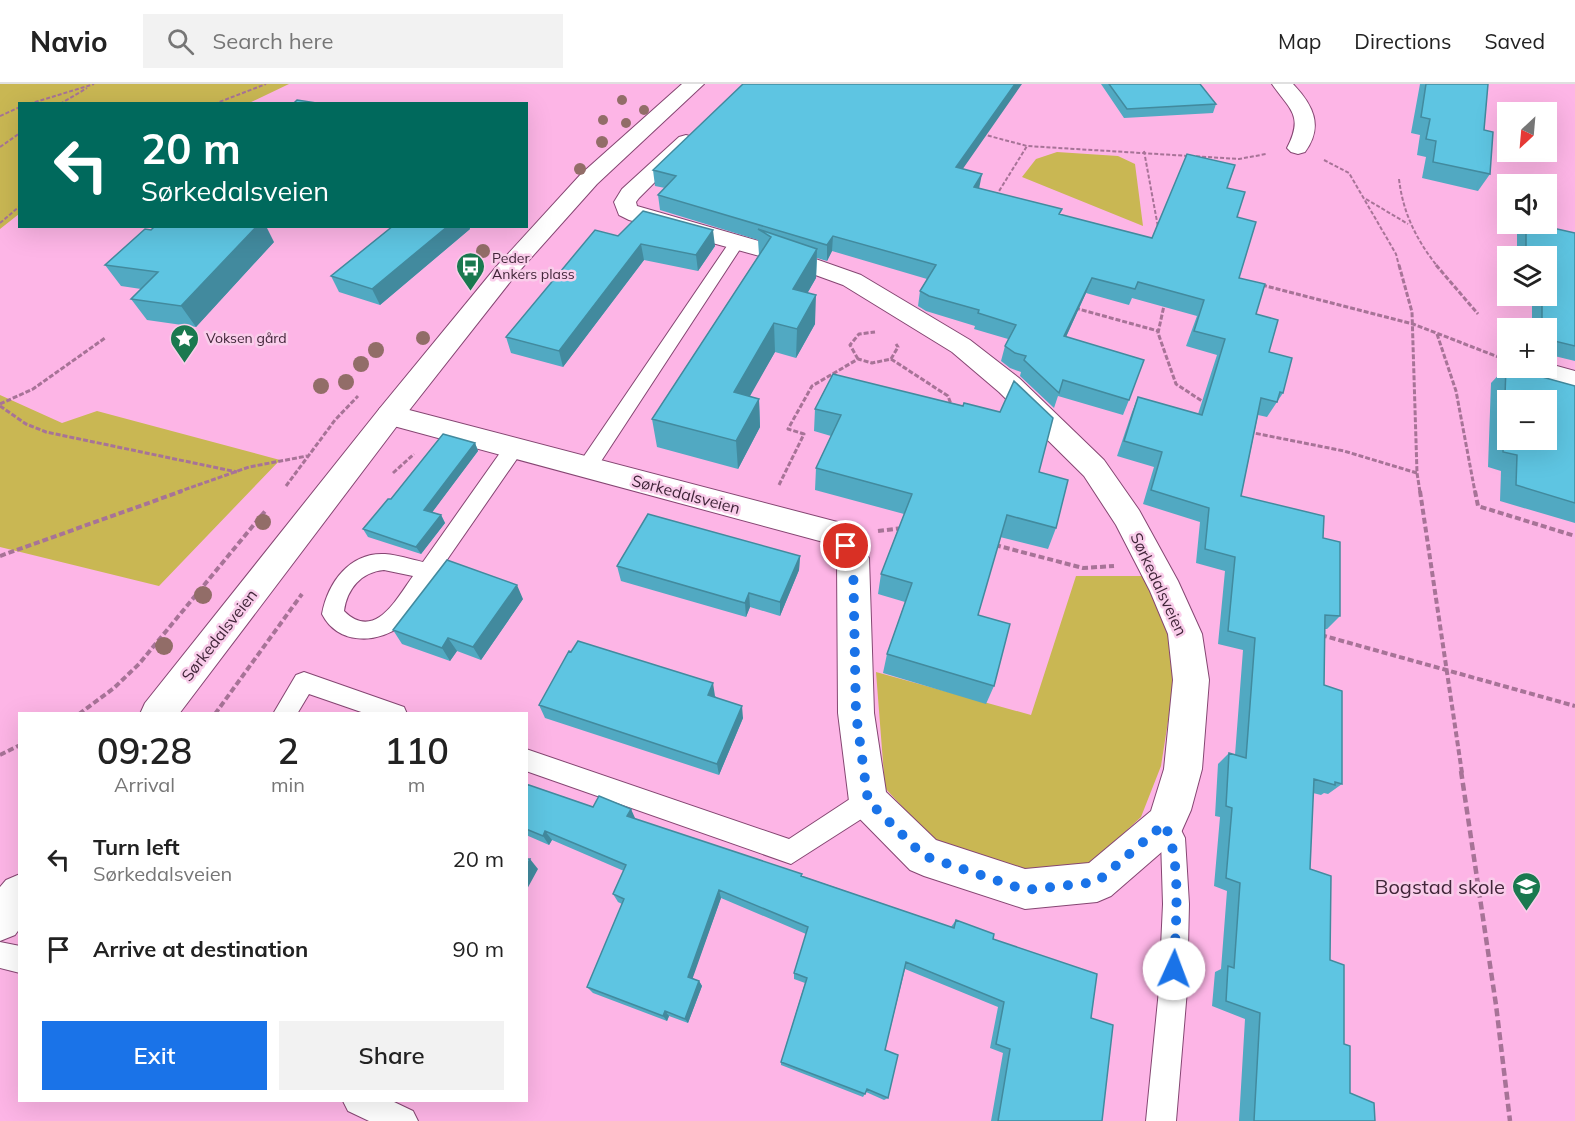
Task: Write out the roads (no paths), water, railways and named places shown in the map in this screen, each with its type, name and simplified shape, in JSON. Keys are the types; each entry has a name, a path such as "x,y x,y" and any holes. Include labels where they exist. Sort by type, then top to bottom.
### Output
{"street":[{"name":"Sørkedalsveien","path":"160,712 390,415 505,272 545,226 616,153 694,84"},
{"path":"1282,84 1300,104 1306,118 1305,137 1298,148"},
{"name":"Sørkedalsveien","path":"390,415 838,534 853,558 856,714 868,801 924,856 1025,890 1097,882 1164,824 1172,810 1183,769 1191,680 1185,634 1128,518 1094,468 1009,385 961,346 852,279 782,255 627,210 625,202 630,194 703,125"},
{"path":"1557,375 1575,380"},
{"path":"0,920 18,897"}],"lane":[{"path":"587,467 736,243"},
{"path":"427,571 514,448"},
{"path":"285,712 304,682 390,712"},
{"path":"528,761 791,852 868,801"},
{"path":"1161,1121 1173,990 1176,904 1173,838 1164,824"},
{"path":"0,955 18,960"},
{"path":"360,1102 403,1121"}],"place":[{"name":"Peder Ankers plass","path":"471,292"},
{"name":"Voksen gård","path":"185,364"},
{"name":"Bogstad skole","path":"1526,912"}]}
